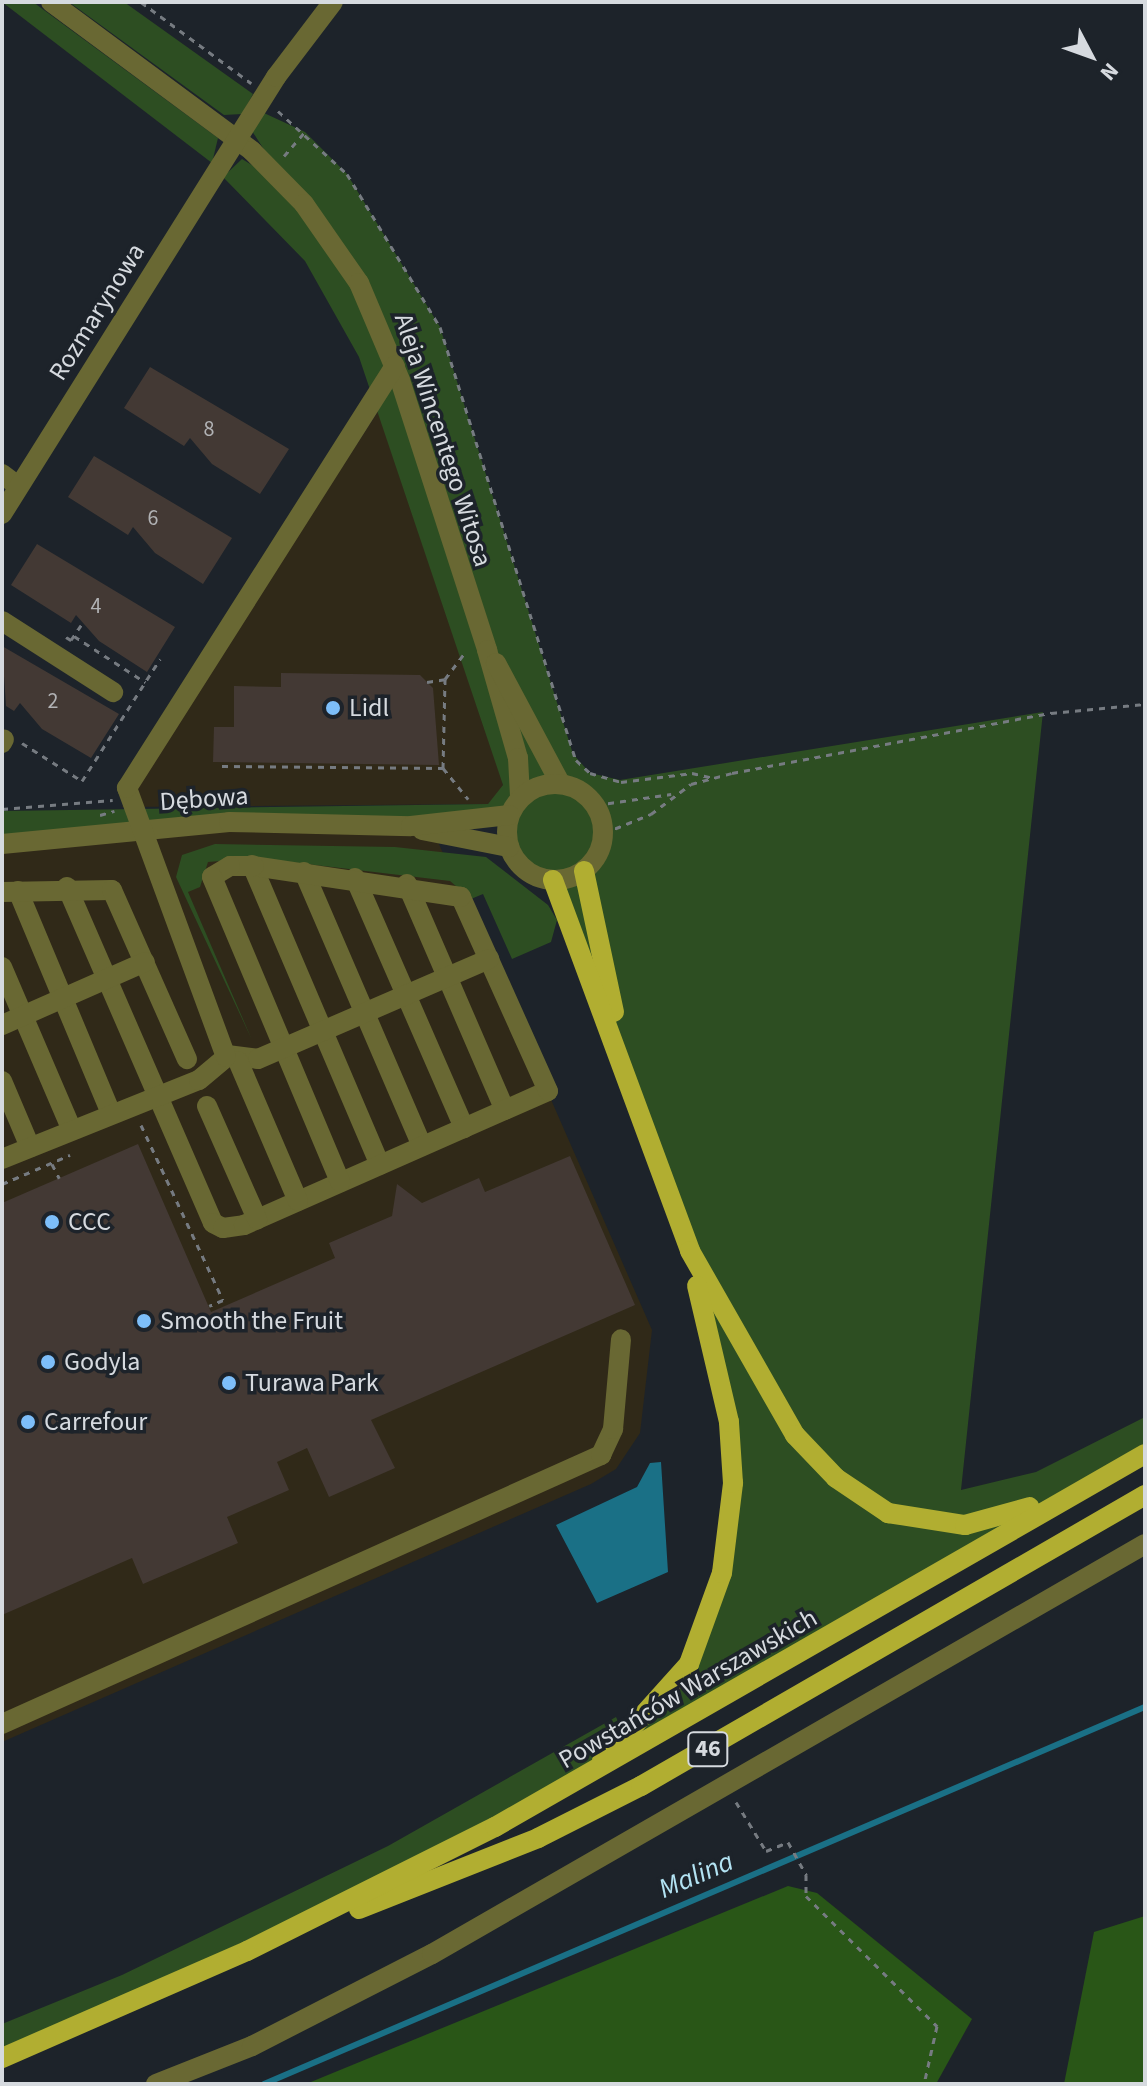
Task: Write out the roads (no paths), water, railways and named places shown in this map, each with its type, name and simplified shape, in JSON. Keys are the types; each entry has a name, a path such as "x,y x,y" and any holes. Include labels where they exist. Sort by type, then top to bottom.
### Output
{"main road":[{"path":"584,871 619,1052"},
{"path":"553,880 690,1251 729,1422 733,1483 722,1573 689,1664 576,1784"},
{"path":"690,1251 795,1435 836,1478 888,1513 949,1525 1007,1517 1145,1453"},
{"name":"Powstańców Warszawskich","path":"247,1951 576,1784 1145,1453"},
{"name":"Powstańców Warszawskich","path":"2,2058 247,1951 580,1818 1145,1495"}],"street":[{"name":"Aleja Wincentego Witosa","path":"51,2 238,138 272,170 345,260 395,366 474,654 518,758 520,797"},
{"name":"Rozmarynowa","path":"2,514 10,480 238,138 333,2"},
{"path":"298,1201 232,1058 127,788 395,366"},
{"path":"2,621 113,692"},
{"name":"Aleja Wincentego Witosa","path":"474,654 560,783"},
{"path":"560,783 596,805 604,833 584,871 553,880 526,871 509,847 509,815 520,797 560,783"},
{"name":"Dębowa","path":"2,844 265,821 411,826 509,815"},
{"name":"Dębowa","path":"411,826 509,847"},
{"path":"252,865 380,1165"},
{"path":"67,887 213,1223 232,1228 257,1219 548,1091 461,897 407,884 252,865 221,869 211,882 340,1182"},
{"path":"304,872 422,1146"},
{"path":"355,878 464,1128"},
{"path":"407,884 505,1110"},
{"path":"111,1113 63,998 10,892 67,887 112,890 187,1059"},
{"path":"2,1159 211,1075 232,1058 282,1050 489,959"},
{"path":"2,1025 145,962"},
{"path":"2,967 72,1130"},
{"path":"2,1081 30,1147"},
{"path":"207,1106 257,1219"},
{"path":"2,1724 601,1455 613,1429 621,1339"},
{"path":"156,2084 252,2046 432,1954 728,1788 1145,1544"}],"water":[{"path":"661,1462 668,1572 597,1603 556,1525 637,1487 650,1463"}],"waterway":[{"name":"Malina","path":"264,2084 1145,1707"}],"place":[{"name":"Lidl","path":"333,708"},
{"name":"CCC","path":"52,1222"},
{"name":"Smooth the Fruit","path":"144,1321"},
{"name":"Godyla","path":"48,1362"},
{"name":"Turawa Park","path":"229,1383"},
{"name":"Carrefour","path":"28,1422"}]}
